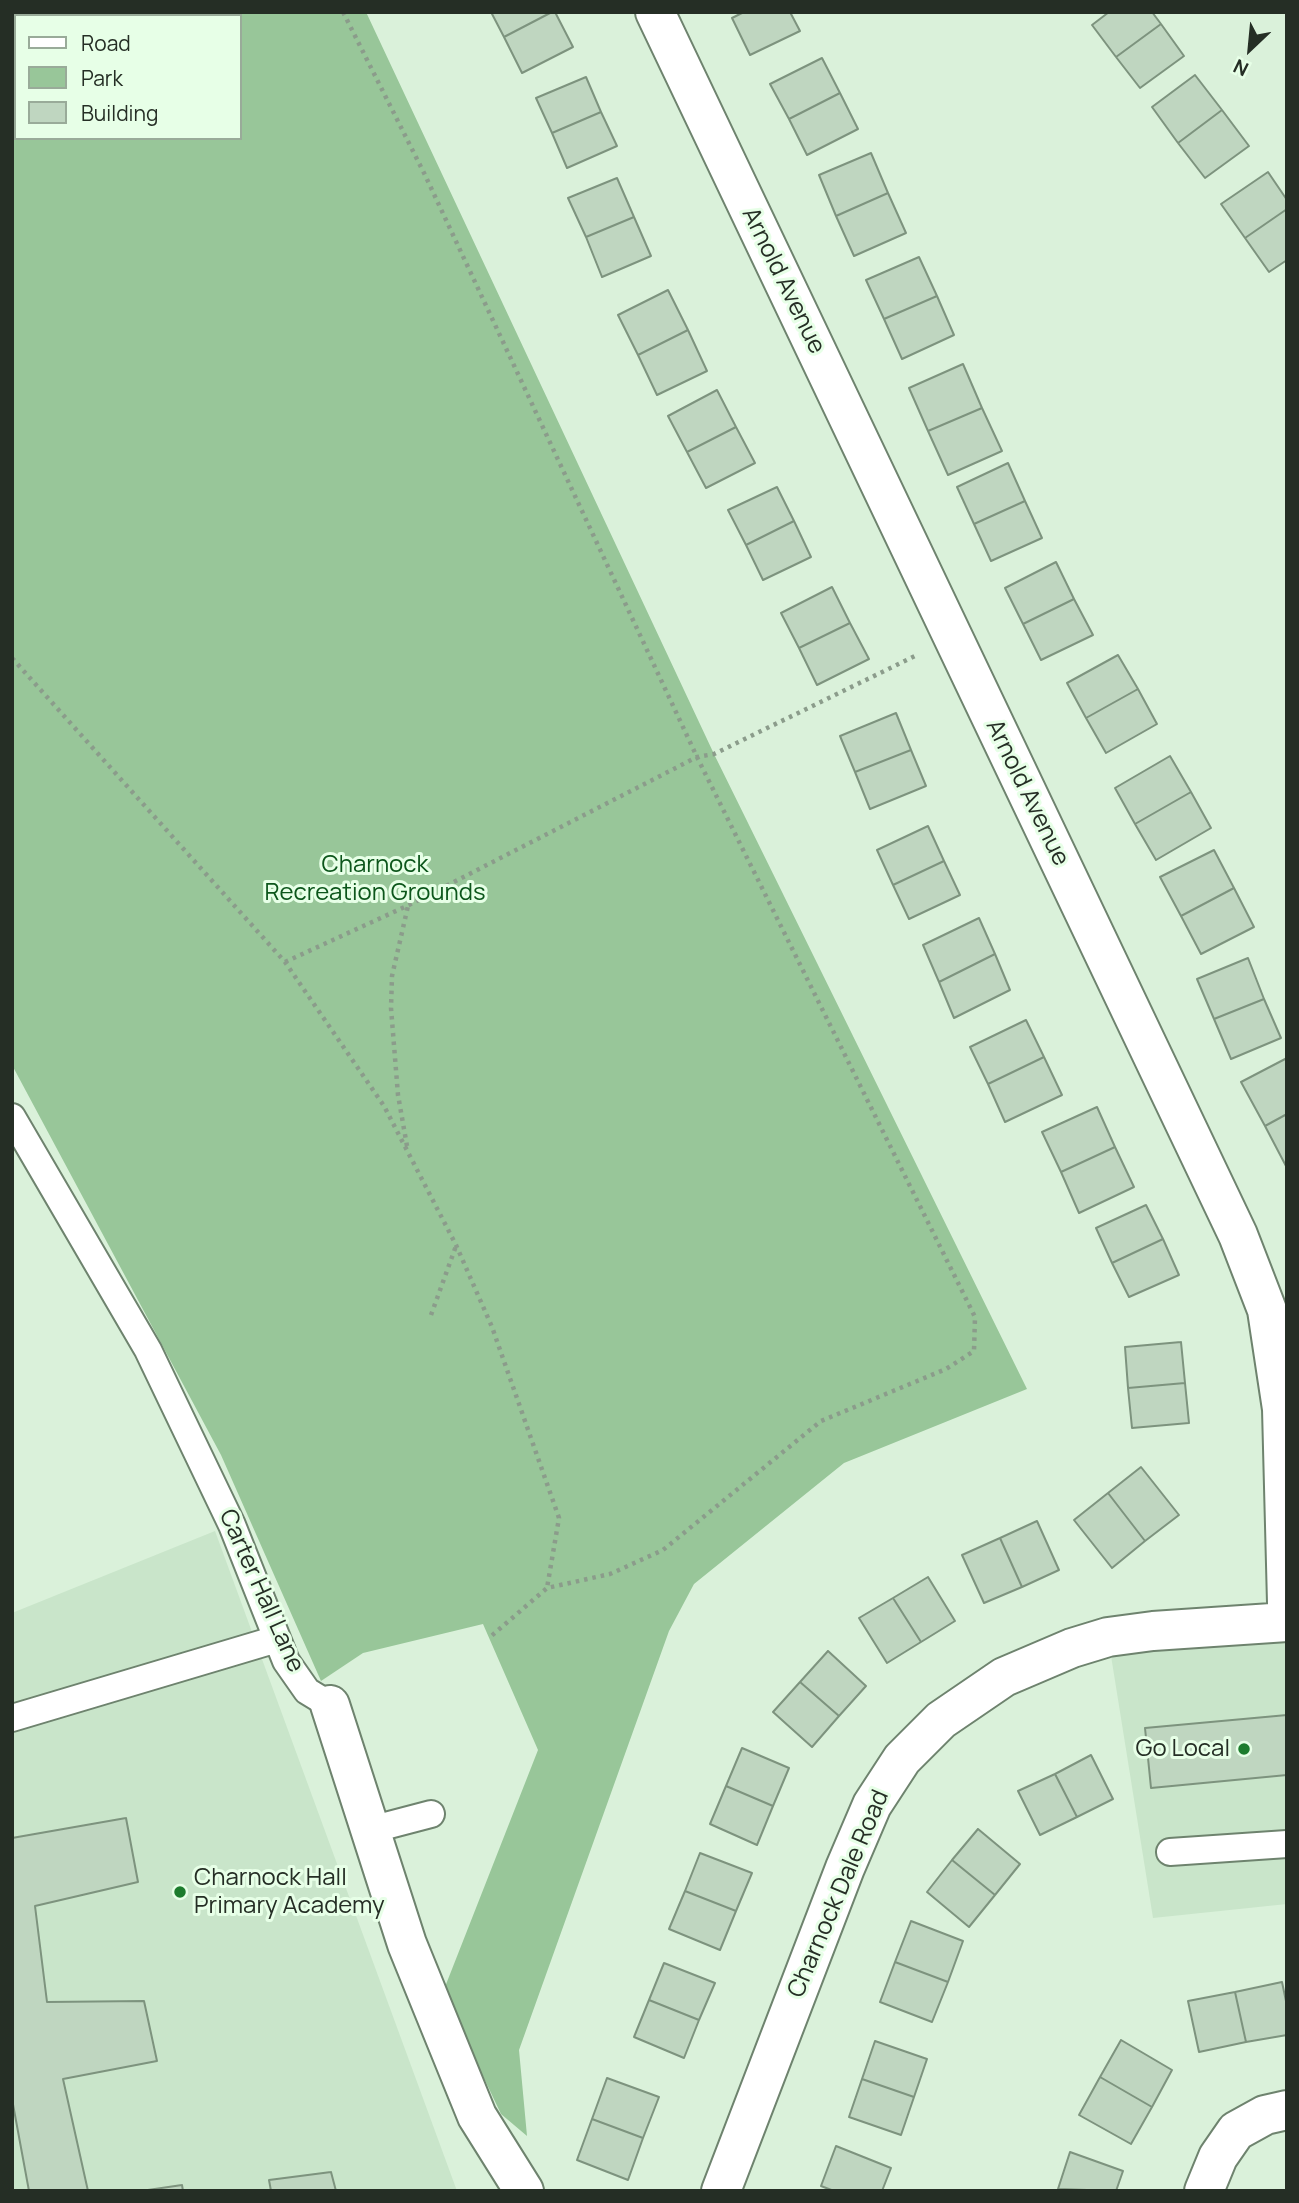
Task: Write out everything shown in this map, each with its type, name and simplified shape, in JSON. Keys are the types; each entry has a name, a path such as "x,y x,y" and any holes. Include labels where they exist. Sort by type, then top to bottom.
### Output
{"street":[{"name":"Arnold Avenue","path":"655,12 1238,1235 1267,1310 1282,1409 1287,1603"},
{"name":"Charnock Dale Road","path":"721,2191 872,1805 912,1749 941,1720 1004,1677 1072,1648 1108,1637 1153,1631 1287,1622"},
{"name":"Carter Hall Lane","path":"330,1705 407,1944 477,2116 524,2191"},
{"path":"1204,2191 1218,2157 1236,2131 1265,2115 1287,2110"}],"lane":[{"name":"Carter Hall Lane","path":"12,1117 148,1350 232,1525 286,1661 307,1692 330,1705"},
{"path":"12,1718 277,1639"},
{"path":"370,1830 431,1814"},
{"path":"1170,1852 1287,1844"}],"path":[{"path":"343,12 425,175 697,757 975,1317 974,1351 946,1369 821,1421 663,1550 610,1574 547,1588 489,1638"},
{"path":"285,962 409,905 697,757 714,754 953,637"},
{"path":"12,659 285,962 384,1106 456,1245 492,1327 559,1518 547,1588"},
{"path":"409,905 392,976 391,1008 404,1138 414,1168"},
{"path":"431,1315 456,1245"}],"shaded area":[{"name":"Charnock Hall Primary Academy","path":"215,1531 457,2191 12,2191 12,1613"},
{"path":"1287,1622 1287,1904 1153,1918 1108,1637"}],"green space":[{"name":"Charnock Recreation Grounds","path":"12,12 366,12 714,754 1027,1389 844,1463 694,1584 669,1631 519,2050 527,2136 501,2114 443,1992 538,1750 483,1624 363,1653 321,1681 221,1455 12,1065"}],"building":[{"path":"491,12 552,12 504,37"},
{"path":"555,12 573,47 522,73 504,37"},
{"path":"744,12 790,12 800,31 750,55 732,18"},
{"path":"1109,12 1152,12 1161,24 1116,57 1092,25"},
{"path":"1161,24 1184,56 1140,88 1116,57"},
{"path":"822,58 840,93 789,119 770,84"},
{"path":"1195,75 1222,110 1178,143 1152,107"},
{"path":"586,77 601,112 552,133 536,98"},
{"path":"840,93 858,129 807,155 789,119"},
{"path":"1222,110 1249,146 1205,178 1178,143"},
{"path":"601,112 617,146 567,168 552,133"},
{"path":"871,153 888,193 836,216 819,175"},
{"path":"1268,172 1287,200 1287,209 1245,238 1221,204"},
{"path":"617,178 634,217 586,237 568,198"},
{"path":"888,193 906,233 854,256 836,216"},
{"path":"1287,209 1287,260 1269,272 1245,238"},
{"path":"634,217 651,256 602,277 586,237"},
{"path":"919,257 937,296 884,319 866,280"},
{"path":"668,290 688,330 638,355 618,315"},
{"path":"937,296 954,335 902,359 884,319"},
{"path":"688,330 707,371 657,395 638,355"},
{"path":"963,364 982,408 928,431 909,388"},
{"path":"717,390 736,427 687,452 668,416"},
{"path":"982,408 1002,451 948,475 928,431"},
{"path":"736,427 755,463 706,488 687,452"},
{"path":"1008,463 1025,501 974,524 957,487"},
{"path":"777,487 794,521 746,545 728,510"},
{"path":"1025,501 1042,538 991,561 974,524"},
{"path":"794,521 811,557 763,580 746,545"},
{"path":"1056,562 1074,599 1023,624 1005,588"},
{"path":"832,587 850,623 799,648 781,613"},
{"path":"1074,599 1093,635 1041,660 1023,624"},
{"path":"850,623 869,659 817,685 799,648"},
{"path":"1118,655 1138,689 1086,718 1067,683"},
{"path":"1138,689 1157,724 1106,753 1086,718"},
{"path":"896,713 911,750 855,772 840,736"},
{"path":"911,750 926,786 870,809 855,772"},
{"path":"1170,756 1191,792 1135,824 1115,788"},
{"path":"1191,792 1211,828 1156,860 1135,824"},
{"path":"928,826 944,861 893,885 877,850"},
{"path":"1214,850 1234,888 1181,916 1160,877"},
{"path":"944,861 960,895 909,919 893,885"},
{"path":"1234,888 1254,927 1201,954 1181,916"},
{"path":"979,918 995,954 939,982 923,945"},
{"path":"995,954 1010,990 954,1018 939,982"},
{"path":"1248,958 1264,999 1214,1019 1197,979"},
{"path":"1264,999 1281,1038 1231,1059 1214,1019"},
{"path":"1026,1020 1044,1057 988,1084 970,1047"},
{"path":"1044,1057 1062,1095 1005,1122 988,1084"},
{"path":"1287,1058 1287,1114 1265,1126 1241,1082"},
{"path":"1097,1107 1115,1147 1061,1172 1042,1132"},
{"path":"1287,1114 1287,1168 1265,1126"},
{"path":"1115,1147 1134,1187 1079,1213 1061,1172"},
{"path":"1146,1205 1163,1239 1112,1263 1096,1228"},
{"path":"1163,1239 1179,1275 1129,1297 1112,1263"},
{"path":"1181,1342 1185,1383 1128,1388 1125,1347"},
{"path":"1185,1383 1189,1423 1132,1428 1128,1388"},
{"path":"1141,1467 1179,1515 1145,1541 1108,1493"},
{"path":"1108,1493 1145,1541 1112,1568 1074,1520"},
{"path":"1037,1521 1059,1570 1022,1587 1000,1538"},
{"path":"1000,1538 1022,1587 984,1603 962,1555"},
{"path":"928,1577 955,1621 921,1642 893,1598"},
{"path":"893,1598 921,1642 887,1663 859,1618"},
{"path":"828,1651 866,1686 839,1716 800,1682"},
{"path":"800,1682 839,1716 812,1747 773,1712"},
{"path":"1287,1715 1287,1775 1151,1788 1145,1728"},
{"path":"742,1748 789,1768 773,1806 726,1786"},
{"path":"1091,1755 1113,1799 1077,1817 1055,1774"},
{"path":"1055,1774 1077,1817 1040,1835 1018,1791"},
{"path":"726,1786 773,1806 757,1845 710,1824"},
{"path":"126,1818 138,1882 35,1906 47,2002 144,2001 157,2061 63,2079 88,2191 29,2191 12,2099 12,1838"},
{"path":"978,1829 1020,1864 995,1895 952,1860"},
{"path":"700,1853 752,1873 736,1911 685,1891"},
{"path":"952,1860 995,1895 969,1927 927,1892"},
{"path":"685,1891 736,1911 720,1950 669,1929"},
{"path":"911,1921 963,1941 948,1982 895,1962"},
{"path":"895,1962 948,1982 932,2022 880,2002"},
{"path":"664,1963 715,1983 699,2020 649,2000"},
{"path":"1282,1982 1287,2006 1287,2035 1246,2042 1235,1992"},
{"path":"1235,1992 1246,2042 1199,2052 1188,2001"},
{"path":"649,2000 699,2020 684,2058 634,2037"},
{"path":"1121,2040 1172,2070 1152,2107 1100,2077"},
{"path":"875,2041 927,2059 914,2097 862,2079"},
{"path":"1100,2077 1152,2107 1131,2144 1079,2115"},
{"path":"607,2078 659,2097 643,2138 592,2119"},
{"path":"862,2079 914,2097 901,2135 849,2117"},
{"path":"592,2119 643,2138 628,2180 577,2160"},
{"path":"836,2146 891,2168 882,2191 834,2191 821,2186"},
{"path":"1070,2152 1123,2171 1116,2191 1058,2189"},
{"path":"331,2172 336,2191 271,2191 269,2180"},
{"path":"182,2185 183,2191 141,2191"}],"place":[{"name":"Go Local","path":"1244,1749"},
{"name":"Charnock Hall Primary Academy","path":"180,1892"}]}
